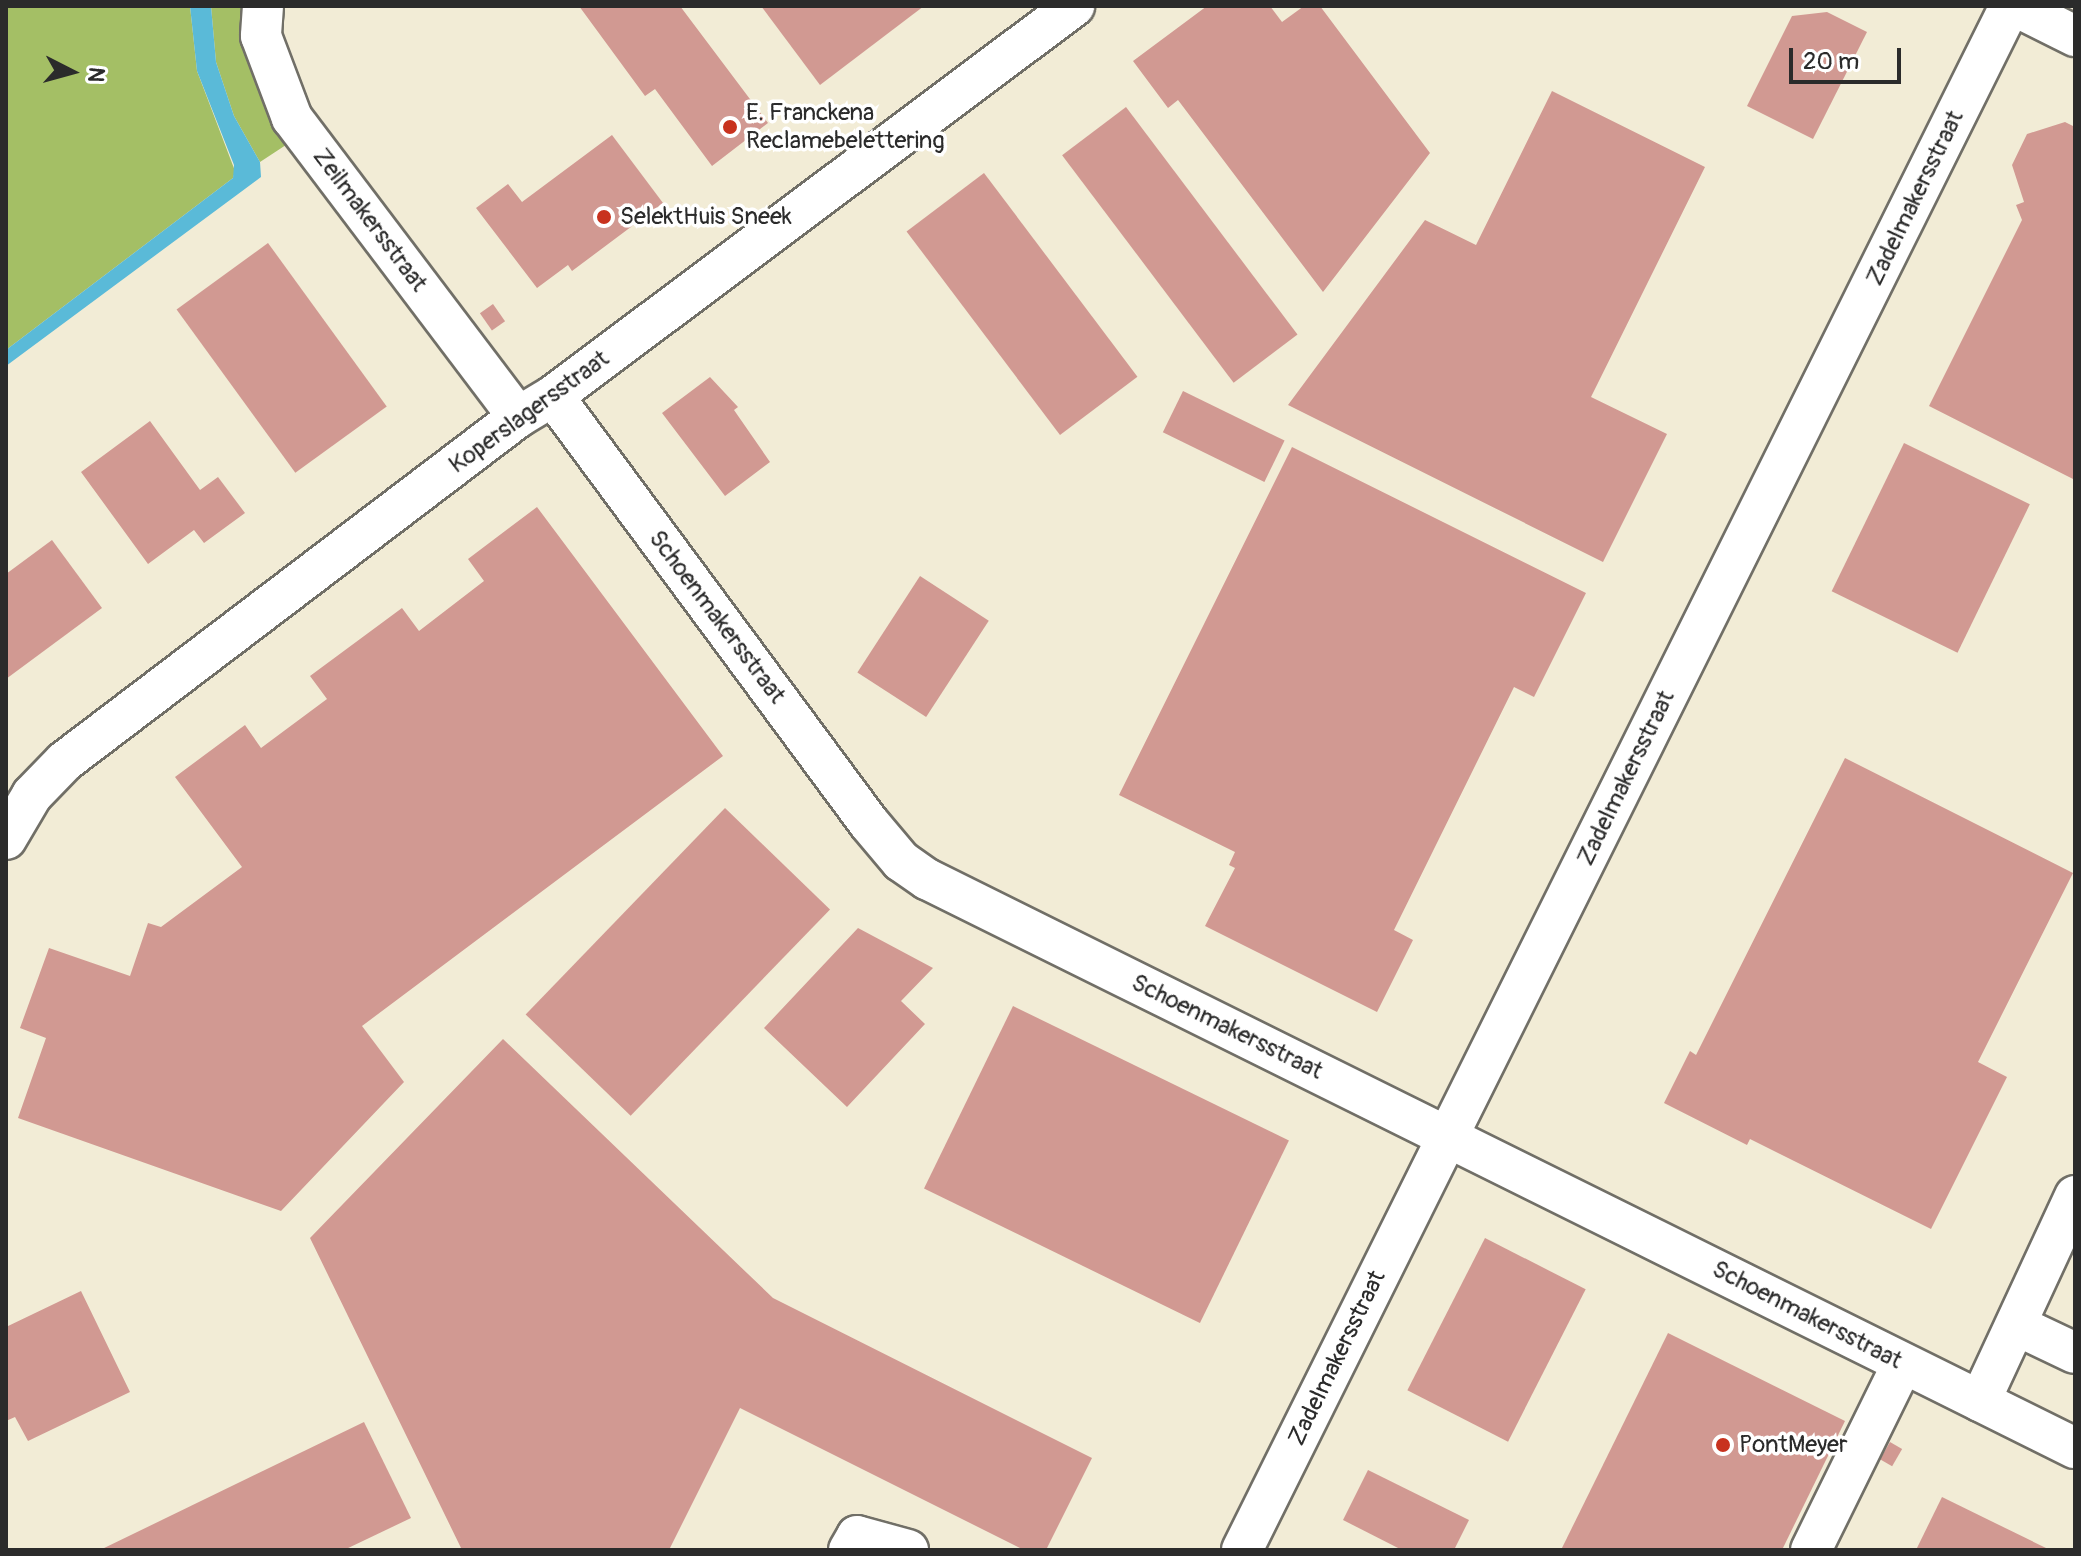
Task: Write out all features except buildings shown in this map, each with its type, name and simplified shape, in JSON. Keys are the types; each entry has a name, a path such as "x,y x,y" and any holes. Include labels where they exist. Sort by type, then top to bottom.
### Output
{"street":[{"name":"Zeilmakersstraat","path":"263,6 261,36 292,118 518,417"},
{"name":"Koperslagersstraat","path":"6,839 32,795 65,761 518,417 553,396 1074,6"},
{"path":"2013,6 2075,36"},
{"name":"Zadelmakersstraat","path":"1242,1550 2013,6"},
{"name":"Schoenmakersstraat","path":"553,396 901,861 927,879 2075,1448"},
{"path":"1980,1401 2075,1196"},
{"path":"2016,1325 2075,1353"},
{"path":"1811,1550 1903,1363"},
{"path":"849,1550 857,1536 908,1550"}],"green space":[{"path":"6,6 190,6 197,71 235,171 233,178 6,350"},
{"path":"211,6 245,6 244,38 255,78 292,141 260,162 234,116 216,62"}],"water":[{"path":"190,6 211,6 216,62 234,116 260,162 261,177 6,366 6,350 233,178 234,165 197,71"}],"place":[{"name":"E. Franckena Reclamebelettering","path":"730,127"},
{"name":"SelektHuis Sneek","path":"604,217"},
{"name":"PontMeyer","path":"1723,1445"}]}
